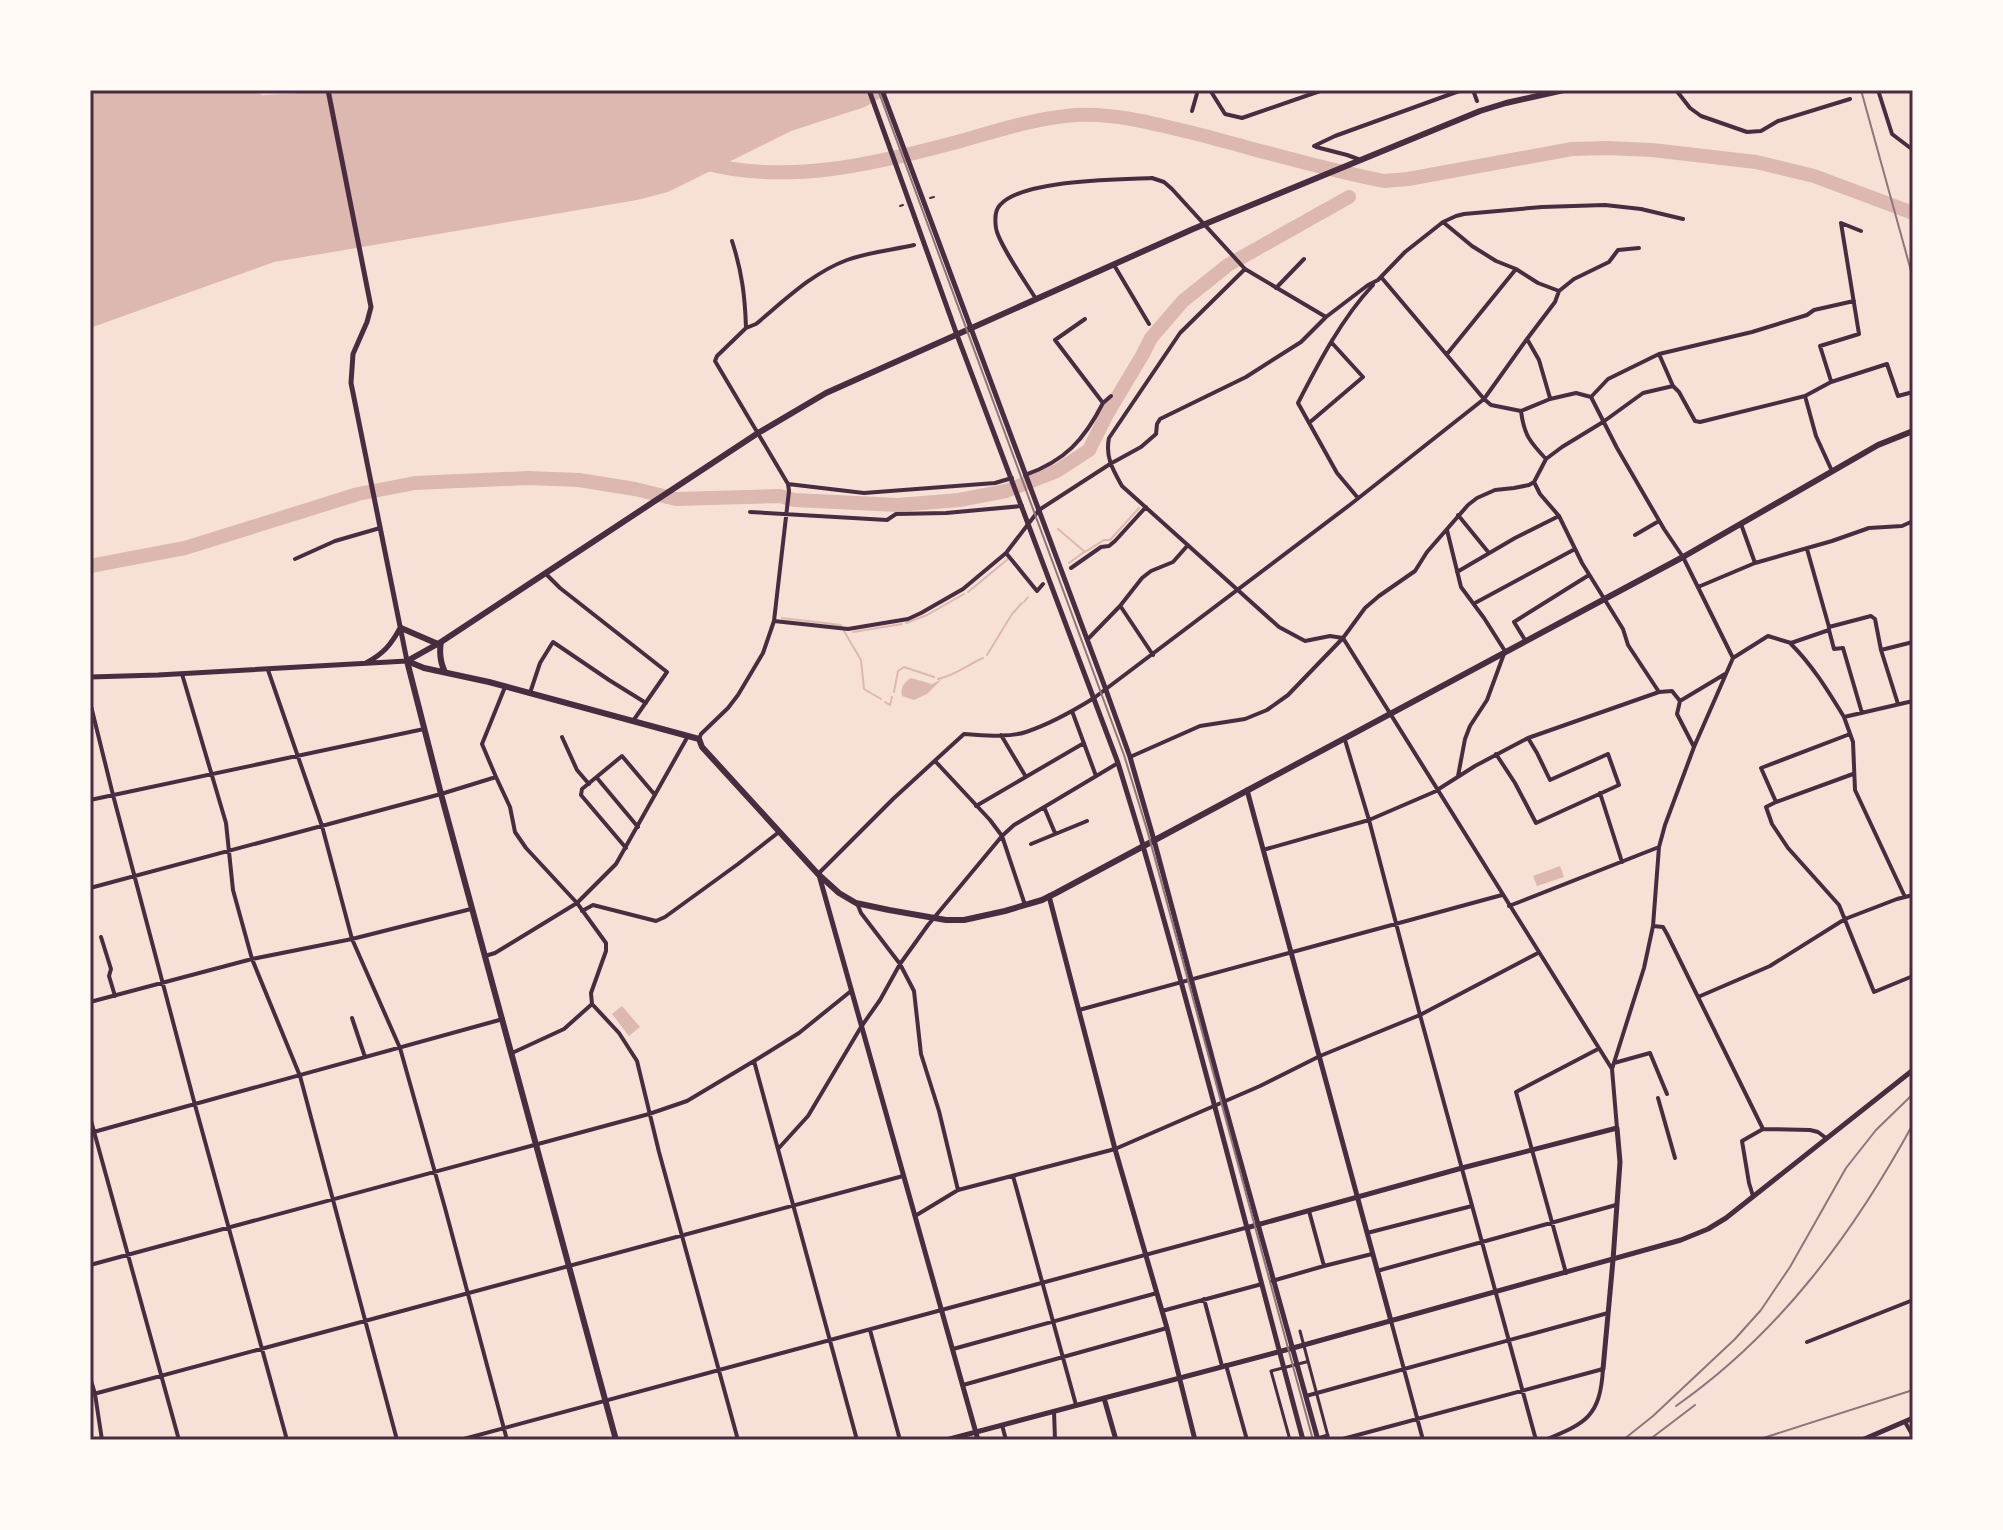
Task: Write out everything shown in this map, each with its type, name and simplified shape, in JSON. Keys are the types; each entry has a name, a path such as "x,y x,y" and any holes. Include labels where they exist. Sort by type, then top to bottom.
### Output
{"main road":[{"path":"407,661 440,643 758,433 826,393 1303,183 1480,111 1564,90"},
{"path":"407,661 699,739 702,747 779,832 839,893 856,903 872,907 936,918 975,919 1049,896 1683,557 1878,445 1913,431"},
{"path":"401,627 440,643"},
{"path":"440,643 439,653 445,672"},
{"path":"407,661 616,1440"}],"street":[{"path":"90,677 407,661 351,383 353,354 371,307 328,90"},
{"path":"869,90 957,335 1118,763 1215,1105 1303,1440"},
{"path":"882,90 1130,757 1318,1440"},
{"path":"1192,111 1198,90"},
{"path":"1210,90 1225,114 1242,118 1323,90"},
{"path":"1360,160 1314,146 1462,90"},
{"path":"1473,90 1477,101"},
{"path":"1676,90 1701,116 1747,132 1761,131 1778,121 1850,99"},
{"path":"1878,90 1892,134 1913,150"},
{"path":"1036,299 996,228 999,206 1009,198 1058,184 1158,179 1172,189 1245,269 1326,317"},
{"path":"1358,498 1337,473 1298,403 1354,308 1405,252 1443,222 1464,214 1605,205 1641,209 1683,219"},
{"path":"1443,222 1496,261 1559,291"},
{"path":"1831,382 1820,346 1859,334 1841,223 1861,231"},
{"path":"732,241 743,280 746,328"},
{"path":"699,739 728,708 763,653 774,621 789,491 788,484 715,361 717,356 746,328 756,324 809,280 837,264 914,245"},
{"path":"978,1440 818,874 964,734 1025,732 1072,711 1106,690 1237,591 1484,399 1555,302 1559,291 1574,279 1609,262 1618,250 1639,248"},
{"path":"1276,288 1304,259"},
{"path":"1114,265 1149,324"},
{"path":"1245,269 1180,333 1162,358 1109,438 1110,464 1122,486 1279,627 1305,641 1330,636 1343,638 1612,1069"},
{"path":"1447,354 1516,269"},
{"path":"774,621 838,629 876,625 908,619 963,589 1006,553 1039,510 1141,447 1156,434 1160,419 1246,377 1301,342 1326,317 1380,278"},
{"path":"1380,278 1491,405 1521,411 1576,393 1591,397 1659,521 1683,557 1733,658"},
{"path":"1591,397 1608,379 1659,354 1752,332 1814,310 1854,301"},
{"path":"1085,319 1055,340 1103,403"},
{"path":"1527,339 1539,360 1550,399"},
{"path":"1309,423 1363,377 1332,343"},
{"path":"1659,354 1673,386 1695,421 1700,422 1805,396 1831,382 1887,364 1898,396 1913,392"},
{"path":"1130,757 1200,726 1245,719 1267,710 1297,687 1343,638 1365,608 1415,571 1427,552 1468,505 1486,493 1523,487 1534,482 1546,459 1562,447 1643,393 1673,386"},
{"path":"1026,475 1066,455 1111,396"},
{"path":"1805,396 1816,436 1832,471"},
{"path":"1521,411 1523,430 1546,459"},
{"path":"788,484 864,493 1012,479"},
{"path":"1534,482 1559,516 1589,575 1623,629 1628,645 1659,692"},
{"path":"750,512 887,520 896,514 946,513 1022,505"},
{"path":"1071,568 1101,547 1109,546 1146,507"},
{"path":"1458,515 1489,553"},
{"path":"1457,572 1559,516"},
{"path":"1635,535 1659,521"},
{"path":"1698,587 1755,563 1869,528 1902,526 1913,521"},
{"path":"1740,524 1755,563"},
{"path":"295,559 335,541 380,528"},
{"path":"1447,530 1461,587 1505,651 1487,700 1465,739 1458,776"},
{"path":"1087,640 1142,578 1173,562 1188,545"},
{"path":"1474,603 1575,549"},
{"path":"1807,549 1834,649 1843,648 1862,713"},
{"path":"1006,553 1037,591 1043,584"},
{"path":"546,574 667,672 633,721"},
{"path":"1525,640 1514,622 1589,575"},
{"path":"1120,606 1153,655"},
{"path":"1791,643 1871,616 1875,619 1898,704"},
{"path":"365,663 386,651 401,627"},
{"path":"1545,1440 1576,1427 1590,1414 1600,1398 1620,1162 1612,1069 1644,968 1653,926 1659,847 1665,825 1694,747 1733,658 1768,636 1791,643 1806,659 1844,717 1853,742 1855,790 1905,897"},
{"path":"530,693 540,663 553,642 646,703"},
{"path":"1881,650 1913,642"},
{"path":"268,670 322,826 352,939 400,1048 507,1440"},
{"path":"181,673 226,823 233,890 252,959 300,1076 397,1440"},
{"path":"1694,747 1677,714 1680,701 1725,674"},
{"path":"505,687 482,744 510,807 515,832 577,903 606,943 591,993 592,1004 619,1033 637,1061 738,1440"},
{"path":"1263,850 1369,820 1438,789 1528,738 1659,692 1672,691 1680,701"},
{"path":"1844,717 1913,701"},
{"path":"90,702 195,1105 287,1440"},
{"path":"1072,711 1096,776"},
{"path":"90,800 424,729"},
{"path":"1776,802 1761,768 1850,734"},
{"path":"1001,735 1026,777"},
{"path":"485,956 577,903 616,864 688,736"},
{"path":"562,737 577,770 589,784"},
{"path":"1344,737 1536,1440"},
{"path":"1496,754 1536,823 1619,785 1608,754 1550,780 1528,738"},
{"path":"976,806 1084,743"},
{"path":"626,848 581,795 582,789 622,756 655,795"},
{"path":"935,761 1002,836 1025,905"},
{"path":"778,1149 808,1116 900,964 928,925 1002,836 1014,825 1118,763"},
{"path":"1853,774 1766,807 1772,824 1788,848 1839,905 1874,992 1913,976"},
{"path":"90,888 496,777"},
{"path":"597,778 638,827"},
{"path":"1247,790 1423,1440"},
{"path":"1600,793 1622,862"},
{"path":"1044,807 1055,833"},
{"path":"1031,844 1087,821"},
{"path":"582,911 593,905 656,921 674,912 779,832"},
{"path":"1509,906 1659,847"},
{"path":"1079,1010 1502,895"},
{"path":"1698,997 1770,966 1845,919 1913,895"},
{"path":"1049,896 1195,1440"},
{"path":"856,903 900,964 914,991 921,1054 939,1111 958,1190"},
{"path":"90,1002 252,959 352,939 473,908"},
{"path":"1653,926 1663,927 1667,934 1763,1129"},
{"path":"101,937 115,996"},
{"path":"915,1216 958,1190 1115,1149 1320,1056 1420,1015 1538,953"},
{"path":"90,1265 649,1114 687,1101 799,1033 851,991"},
{"path":"512,1053 564,1029 592,1004"},
{"path":"352,1018 365,1058"},
{"path":"92,1133 503,1019"},
{"path":"1566,1273 1516,1092 1598,1049"},
{"path":"1614,1063 1650,1053 1667,1094"},
{"path":"754,1061 857,1440"},
{"path":"946,1440 1293,1348 1697,1235 1726,1218 1913,1070"},
{"path":"1658,1098 1675,1158"},
{"path":"90,1117 179,1440"},
{"path":"460,1440 1617,1128"},
{"path":"1753,1196 1742,1141 1763,1129 1810,1130 1826,1139"},
{"path":"92,1394 903,1176"},
{"path":"1013,1176 1076,1405"},
{"path":"1377,1271 1616,1205"},
{"path":"1367,1233 1472,1206"},
{"path":"1309,1211 1324,1266"},
{"path":"1272,1281 1372,1254"},
{"path":"1162,1311 1262,1284"},
{"path":"953,1349 1157,1293"},
{"path":"1204,1299 1247,1440"},
{"path":"1807,1342 1913,1300"},
{"path":"1306,1396 1608,1313"},
{"path":"963,1385 1167,1328"},
{"path":"870,1329 900,1440"},
{"path":"1300,1331 1326,1437 1310,1440"},
{"path":"1290,1440 1271,1371 1308,1361"},
{"path":"1339,1440 1603,1369"},
{"path":"90,1377 102,1440"},
{"path":"1104,1398 1116,1440"},
{"path":"1054,1411 1055,1440"},
{"path":"1862,1440 1913,1418"},
{"path":"1905,1422 1913,1436"},
{"path":"1002,1425 1006,1440"}],"shaded area":[{"path":"90,90 247,90 263,95 360,90 893,90 865,107 791,131 668,192 637,200 274,262 90,328"},
{"path":"911,678 932,684 942,679 927,694 914,700 902,696 903,686"},
{"path":"1560,866 1564,877 1537,886 1533,876"},
{"path":"622,1006 640,1027 629,1036 612,1014"}],"waterway":[{"path":"701,162 765,172 830,169 894,158 1031,122 1092,115 1155,124 1384,181 1572,149 1652,150 1756,162 1814,176 1913,213"},
{"path":"90,566 185,548 358,494 415,483 528,478 579,480 676,499 780,496 794,500 898,505 959,500 1006,491 1057,471 1089,450 1151,338 1183,301 1228,265 1349,197"},
{"path":"1058,529 1085,552 1104,540 1110,540 1139,508"},
{"path":"1069,563 1084,552"},
{"path":"968,592 1008,559"},
{"path":"906,623 964,594"},
{"path":"1024,602 1028,597"},
{"path":"987,655 1022,603"},
{"path":"782,618 841,625"},
{"path":"853,632 902,624"},
{"path":"844,631 861,660 864,689 881,699"},
{"path":"938,679 983,658"},
{"path":"894,692 898,671 904,667 934,677"},
{"path":"885,702 890,705 892,697"}],"railway":[{"path":"878,90 1124,755 1313,1440"},
{"path":"1861,90 1913,278"},
{"path":"1623,1440 1735,1339 1761,1310 1790,1267 1846,1168 1876,1130 1913,1094"},
{"path":"1676,1406 1748,1347 1811,1279 1865,1204 1913,1124"},
{"path":"1757,1440 1913,1390"},
{"path":"1649,1440 1695,1405"}]}
